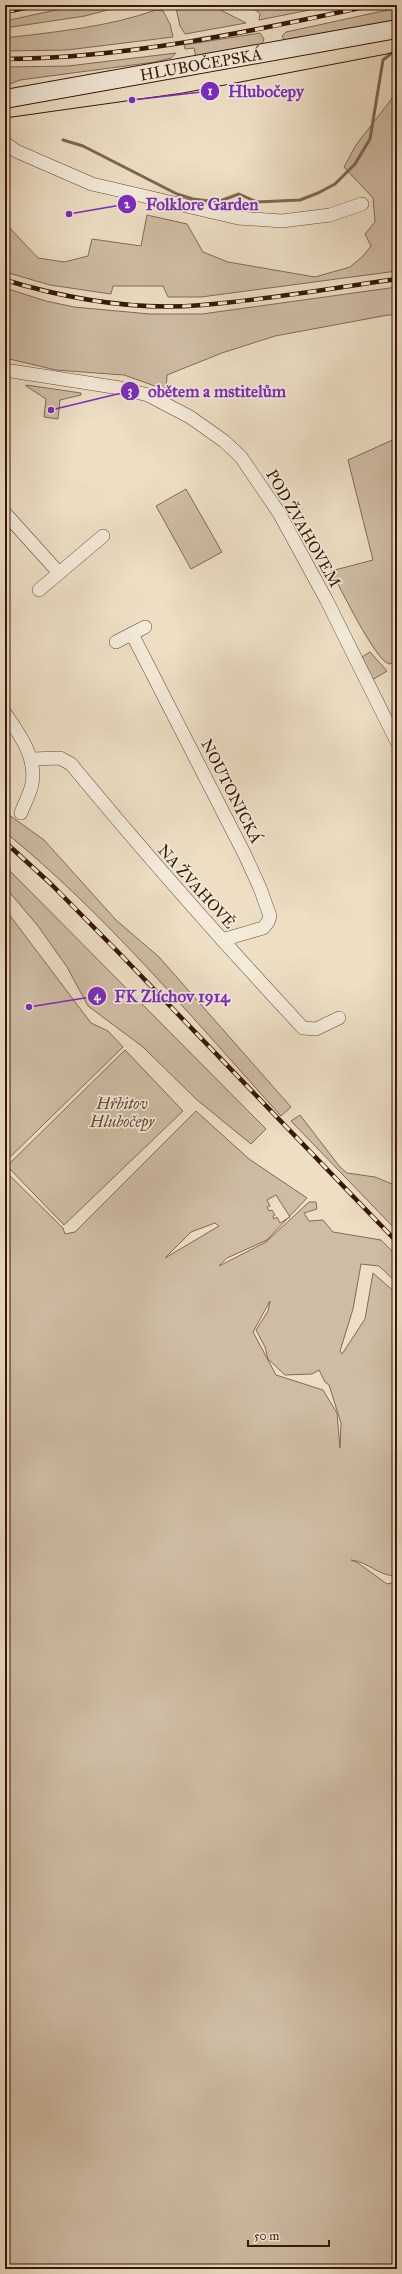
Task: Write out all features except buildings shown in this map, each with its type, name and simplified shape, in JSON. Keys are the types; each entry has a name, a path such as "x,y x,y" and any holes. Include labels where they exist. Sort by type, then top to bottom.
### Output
{"street":[{"name":"HLUBOČEPSKÁ","path":"5,99 397,29"},
{"path":"5,143 16,151 92,184 238,218 282,221 330,215 362,204"},
{"name":"POD ŽVAHOVEM","path":"5,370 120,388 148,395 173,406 209,429 235,452 256,478 279,513 327,601 397,742"},
{"path":"5,513 59,573"},
{"path":"39,590 103,536"},
{"path":"116,642 145,627"},
{"name":"NOUTONICKÁ","path":"132,634 245,855 260,888 270,916 268,922 263,928 222,940"},
{"path":"5,713 20,734 32,759 32,784 21,813"},
{"name":"NA ŽVAHOVĚ","path":"32,759 60,758 71,764 135,842 303,1028 316,1029 339,1018"}],"green space":[{"path":"79,5 126,5 85,16 5,28 5,21"},
{"path":"182,5 211,5 246,23 185,34 180,26 176,8"},
{"path":"246,5 335,5 259,20 260,13"},
{"path":"397,8 397,22 286,43 282,36 286,32"},
{"path":"156,10 163,11 170,24 173,37 67,50 5,51 5,38 100,25"},
{"path":"260,33 264,39 262,44 196,58 194,48 185,49 184,45"},
{"path":"176,53 171,58 155,62 20,80 5,86 5,67 68,66"},
{"path":"397,92 397,271 201,297 168,297 163,286 113,286 111,294 50,285 5,272 5,223 38,258 64,262 88,256 92,239 141,246 147,215 187,224 203,252 228,262 315,277 350,267 363,256 371,246 365,234 375,222 373,198 344,167 356,145"},
{"path":"397,287 397,315 388,315 275,336 222,353 167,375 166,390 124,375 56,370 5,358 5,288 46,301 74,307 150,314 202,314"},
{"path":"26,385 81,393 81,395 60,400 58,419 44,417 46,399"},
{"path":"397,438 397,662 389,664 383,660 375,650 331,571 373,560 348,460"},
{"path":"186,489 222,552 191,569 156,506"},
{"path":"370,652 387,671 372,680 357,660"},
{"path":"5,812 44,840 116,920 159,957 291,1107 281,1116 182,1005 114,933 43,864 5,832"},
{"path":"5,866 266,1129 251,1144 196,1099 143,1047 88,1006 67,967 38,926 5,887"},
{"path":"5,909 91,1023 108,1031 123,1047 5,1162"},
{"name":"Hřbitov Hlubočepy","path":"125,1050 183,1111 64,1225 7,1166"},
{"path":"196,1111 249,1159 307,1198 290,1216 276,1195 267,1200 270,1206 267,1207 269,1211 272,1210 275,1215 273,1216 274,1219 277,1217 280,1223 287,1219 267,1240 227,1258 219,1266 266,1242 309,1202 316,1202 317,1209 304,1213 309,1221 323,1220 333,1232 381,1240 397,1256 397,1283 379,1266 361,1264 353,1309 340,1351 342,1354 365,1319 373,1273 397,1294 397,1576 391,1576 379,1572 363,1563 351,1560 358,1563 387,1584 397,1582 397,2269 5,2269 5,1417 7,1417 5,1416 5,1171 63,1228 65,1234 75,1232","holes":["215,1223 219,1226 165,1258 191,1232","270,1301 268,1311 256,1330 265,1347 268,1359 285,1375 312,1374 319,1370 325,1382 329,1385 341,1423 340,1448 337,1413 323,1390 276,1375 253,1332"]},
{"path":"300,1115 340,1167 347,1173 375,1177 397,1186 397,1231 291,1121"}],"waterway":[{"path":"63,140 83,146 177,194 193,199 217,202 239,194 257,202 300,200 335,184 355,164 370,139 383,60 397,49"}],"tram line":[{"path":"5,118 183,93 397,52"}],"railway":[{"path":"5,12 40,5"},
{"path":"5,59 98,54 145,48 237,33 374,5"},
{"path":"5,280 53,293 102,302 127,305 177,306 202,305 300,294 397,279"},
{"path":"5,842 51,884 122,956 397,1242"}],"place":[{"name":"Hlubočepy","path":"132,100"},
{"name":"Folklore Garden","path":"69,214"},
{"name":"obětem a mstitelům","path":"51,410"},
{"name":"FK Zlíchov 1914","path":"29,1007"}]}
